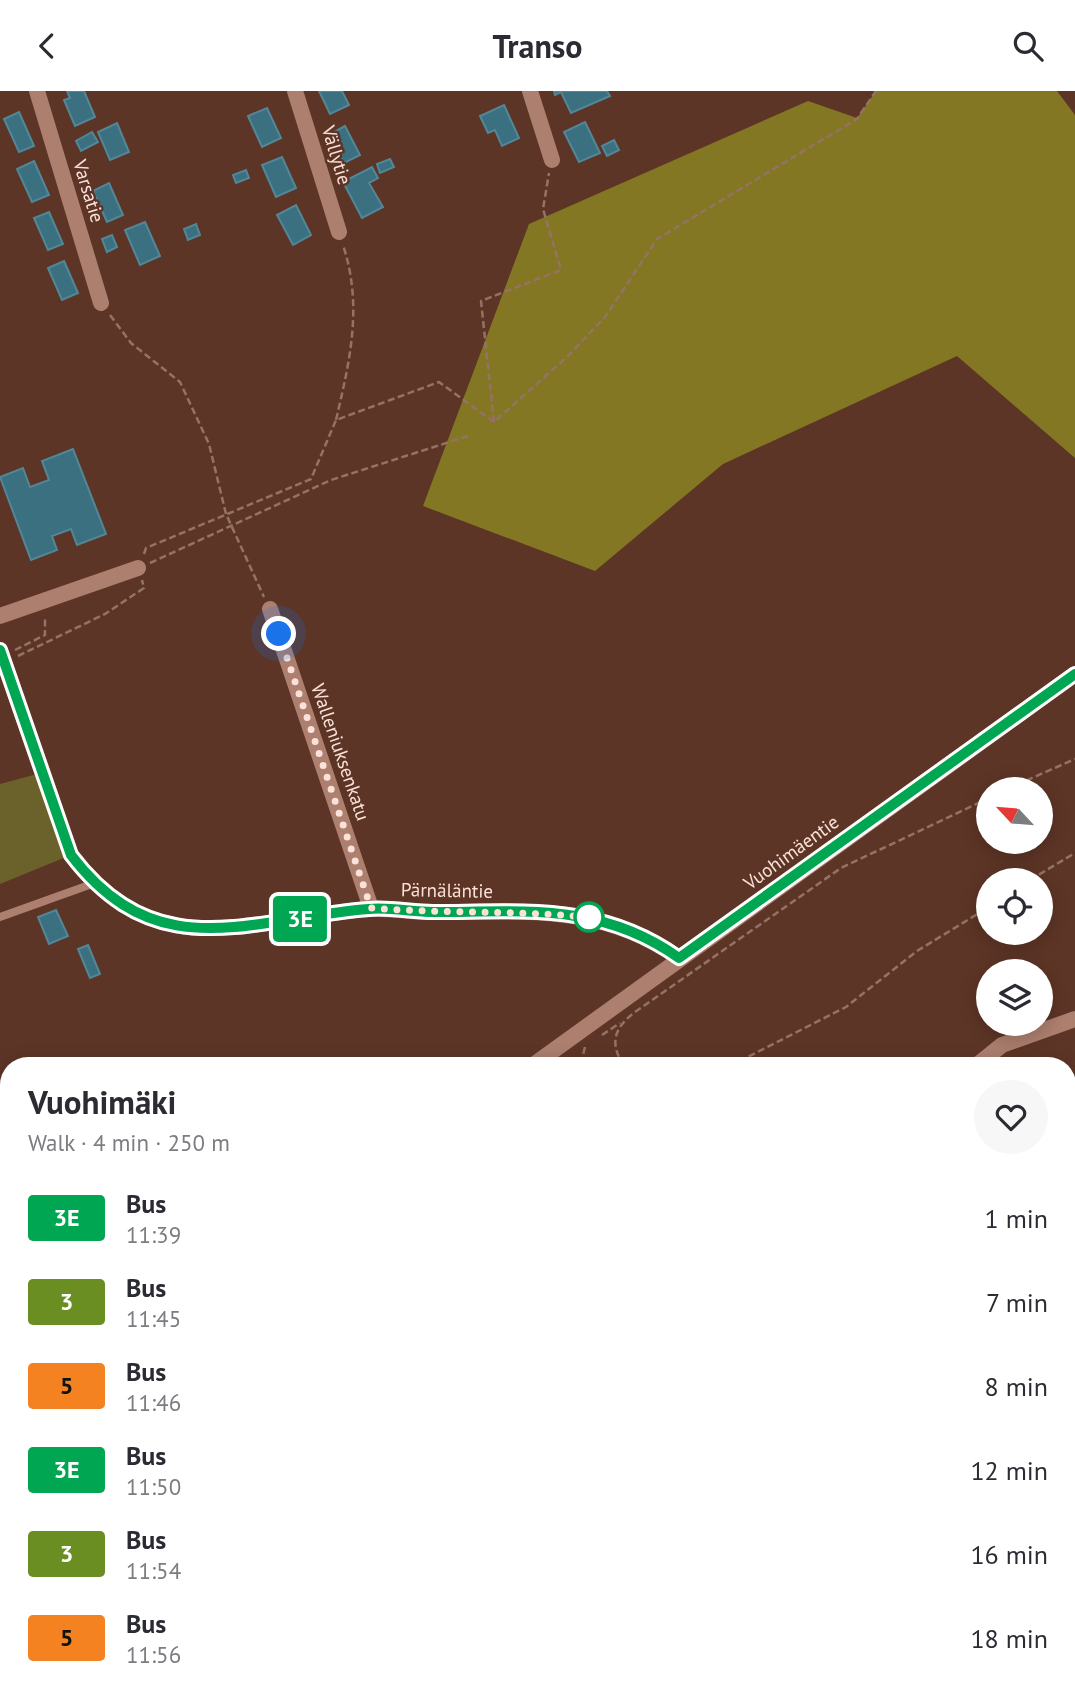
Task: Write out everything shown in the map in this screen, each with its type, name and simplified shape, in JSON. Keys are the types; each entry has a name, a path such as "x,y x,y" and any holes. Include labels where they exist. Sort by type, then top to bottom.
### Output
{"street":[{"name":"Varsatie","path":"37,91 101,303"},
{"name":"Vällytie","path":"295,91 339,232"},
{"path":"530,91 552,160"},
{"path":"0,617 138,568"},
{"name":"Walleniuksenkatu","path":"270,609 371,908"},
{"name":"Pärnäläntie","path":"7,654 71,855 92,884 134,913 166,924 203,929 246,926 371,908 424,912 557,913 596,918 654,940 679,958"},
{"name":"Vuohimäentie","path":"544,1057 1075,674"},
{"path":"987,1057 1002,1045 1075,1019"}],"lane":[{"path":"0,918 92,884"}],"path":[{"path":"494,422 567,357 605,317 657,239 857,119 876,91"},
{"path":"494,422 481,301 561,270 543,209 552,160"},
{"path":"7,654 105,614 144,587 138,568 146,548 311,479 336,420 353,350 353,275 339,232"},
{"path":"101,303 131,343 180,382 209,444 226,514 270,609"},
{"path":"336,420 439,382 494,422"},
{"path":"138,568 331,480 468,436"},
{"path":"7,654 44,635"},
{"path":"1034,777 1075,759"},
{"path":"582,1057 584,1048 841,868 976,804"},
{"path":"1050,868 1075,853"},
{"path":"748,1057 846,1007 917,951 976,915"},
{"path":"620,1023 615,1034 615,1049 620,1057"}],"shaded area":[{"path":"876,91 1057,91 1075,115 1075,458 957,356 723,464 595,571 423,506 529,224 808,101 857,118"},
{"path":"41,773 71,855 0,884 0,784"}],"building":[{"path":"67,91 84,91 95,117 75,126 64,100 70,98"},
{"path":"319,91 342,91 349,105 330,114"},
{"path":"554,91 607,91 610,96 571,113 561,92 555,95"},
{"path":"504,105 519,138 502,146 495,130 488,133 480,116"},
{"path":"267,108 281,138 262,147 248,116"},
{"path":"19,112 34,146 19,152 4,119"},
{"path":"585,122 600,153 579,162 564,132"},
{"path":"117,123 129,152 110,160 98,132"},
{"path":"345,126 360,155 344,163 329,135"},
{"path":"92,132 98,142 81,151 76,141"},
{"path":"614,140 619,150 607,156 602,146"},
{"path":"282,157 296,188 276,197 262,165"},
{"path":"390,159 394,167 380,173 377,164"},
{"path":"34,161 49,195 32,202 17,169"},
{"path":"372,167 378,178 369,183 383,207 362,218 343,182"},
{"path":"246,170 249,178 236,183 233,175"},
{"path":"109,183 123,215 107,222 93,191"},
{"path":"296,205 311,235 293,245 277,215"},
{"path":"49,212 63,244 48,250 34,218"},
{"path":"145,222 160,256 140,265 125,230"},
{"path":"196,224 200,235 188,240 184,229"},
{"path":"112,235 117,247 107,252 102,239"},
{"path":"64,261 78,293 62,300 48,268"},
{"path":"73,449 106,534 77,545 71,529 52,536 57,550 31,560 0,477 23,468 30,487 49,480 42,461"},
{"path":"56,910 68,936 49,944 38,917"},
{"path":"88,945 100,974 90,978 78,949"}],"bus line":[{"name":"3E","path":"0,650 71,855 92,884 134,913 166,924 203,929 246,926 371,908 424,912 557,913 596,918 619,926 654,940 679,958 1075,674"}],"route":[{"path":"279,634 371,908 424,912 557,913 596,918 589,917"}]}
